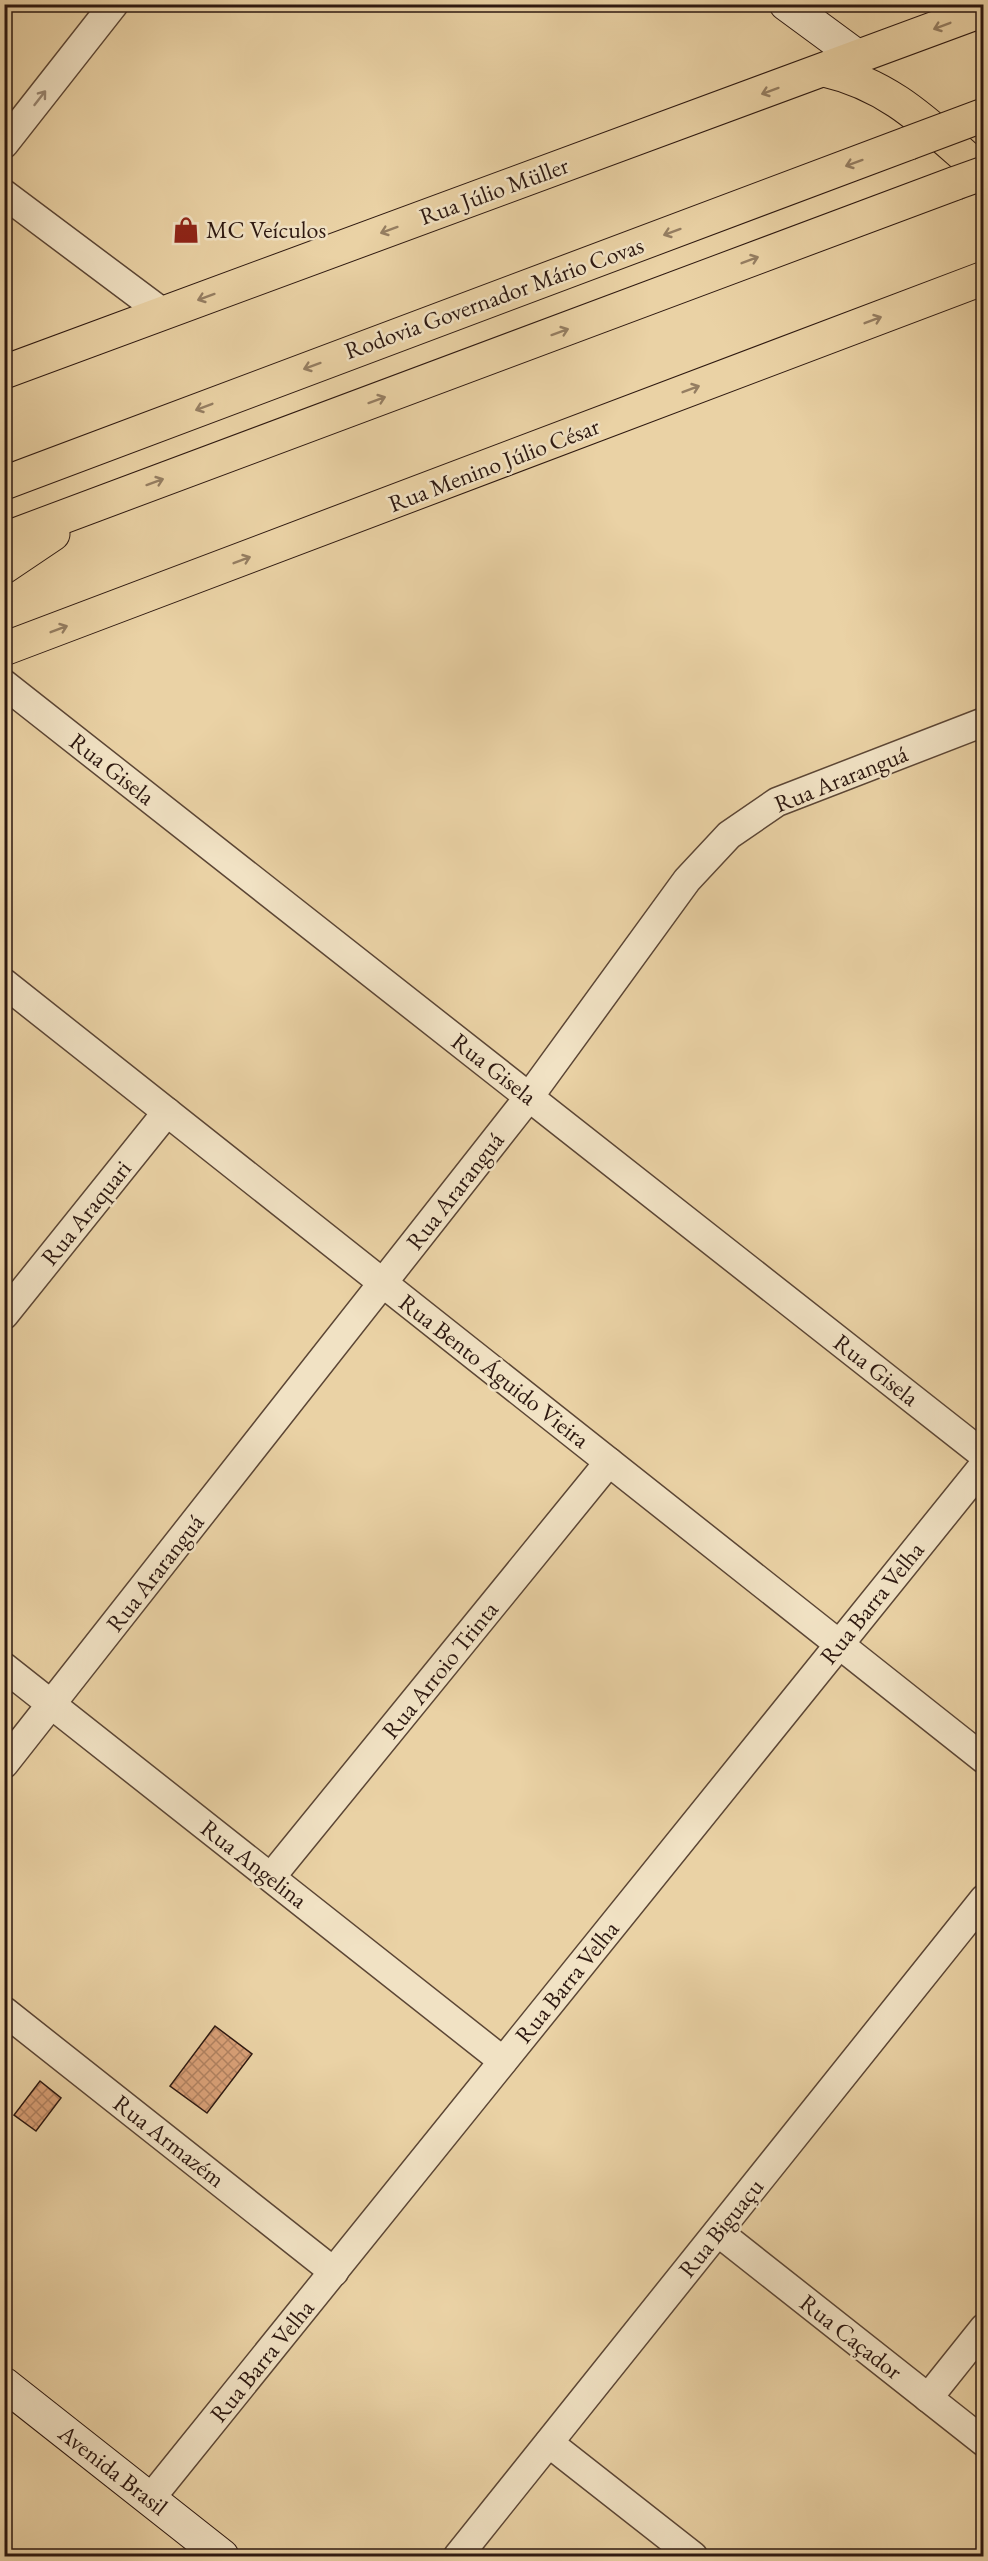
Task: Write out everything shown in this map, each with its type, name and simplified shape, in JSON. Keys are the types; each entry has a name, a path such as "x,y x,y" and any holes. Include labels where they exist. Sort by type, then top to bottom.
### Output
{"main road":[{"path":"786,4 858,57"},
{"name":"Rua Júlio Müller","path":"4,372 984,10"},
{"path":"900,102 896,61 902,42"},
{"path":"4,539 975,176 900,102 856,78 824,70"},
{"name":"Rodovia Governador Mário Covas","path":"4,483 984,115"},
{"name":"Rua Menino Júlio César","path":"4,649 984,278"},
{"path":"4,567 100,502"},
{"name":"Avenida Brasil","path":"4,2384 222,2556"}],"street":[{"path":"4,144 114,4"},
{"path":"4,194 163,313"},
{"name":"Rua Gisela","path":"4,684 984,1455"},
{"name":"Rua Araranguá","path":"4,1764 529,1097 687,880 729,835 777,802 984,722"},
{"name":"Rua Bento Águido Vieira","path":"4,983 984,1760"},
{"name":"Rua Araquari","path":"4,1315 167,1112"},
{"name":"Rua Arroio Trinta","path":"271,1877 609,1462"},
{"name":"Rua Barra Velha","path":"150,2499 984,1465"},
{"name":"Rua Angelina","path":"4,1667 503,2061"},
{"name":"Rua Biguaçu","path":"458,2556 984,1899"},
{"name":"Rua Armazém","path":"4,2011 334,2272"},
{"name":"Rua Caçador","path":"718,2232 984,2442"},
{"path":"928,2398 984,2328"},
{"path":"549,2443 693,2556"}],"building":[{"path":"215,2026 252,2054 207,2113 170,2086"},
{"path":"40,2081 61,2098 36,2131 14,2115"}],"place":[{"name":"MC Veículos","path":"186,230"}]}
